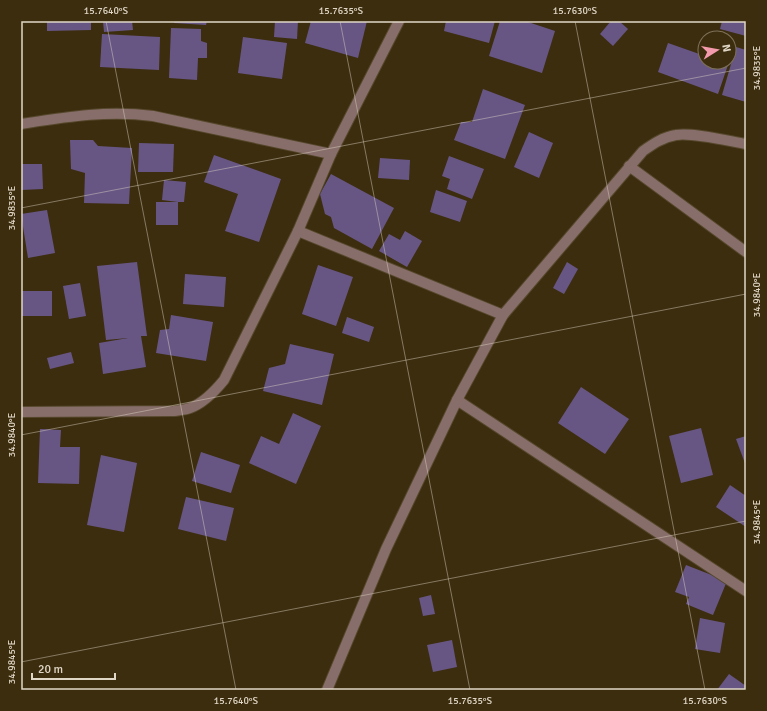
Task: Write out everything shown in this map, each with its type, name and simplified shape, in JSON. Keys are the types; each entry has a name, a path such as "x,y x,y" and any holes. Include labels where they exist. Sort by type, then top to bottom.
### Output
{"street":[{"path":"21,412 174,411 190,408 216,390 224,380 298,231 331,154 399,21"},
{"path":"21,124 103,113 131,113 153,116 331,154"},
{"path":"327,690 386,549 457,400 504,315 643,151 658,141 676,135 694,136 746,144"},
{"path":"629,166 746,252"},
{"path":"298,231 504,315"},
{"path":"457,400 746,591"}],"building":[{"path":"47,21 91,21 91,30 47,31"},
{"path":"103,21 132,21 133,30 104,32"},
{"path":"174,21 207,21 206,25 174,23"},
{"path":"275,21 298,21 297,39 274,37"},
{"path":"311,21 367,21 358,58 305,43"},
{"path":"446,21 495,21 489,43 444,31"},
{"path":"500,21 525,21 555,31 542,73 489,56"},
{"path":"611,21 619,21 628,29 613,46 600,34"},
{"path":"722,21 746,21 746,36 737,34 737,30 720,29"},
{"path":"171,28 201,29 201,41 207,43 207,58 198,58 197,80 169,78"},
{"path":"102,34 160,37 159,70 100,67"},
{"path":"243,37 287,43 282,79 238,73"},
{"path":"668,43 697,53 697,70 726,70 718,94 658,72"},
{"path":"737,47 746,50 746,102 722,95 729,70 737,70"},
{"path":"483,89 525,105 505,159 454,140 461,122 472,122"},
{"path":"529,132 553,143 539,178 514,167"},
{"path":"70,140 93,140 98,146 132,148 129,204 84,203 85,173 71,169"},
{"path":"139,143 174,144 173,172 138,172"},
{"path":"214,155 281,179 259,242 225,231 238,194 204,182"},
{"path":"449,156 484,169 472,199 447,189 450,179 442,176"},
{"path":"380,158 410,160 409,180 378,178"},
{"path":"21,164 42,164 43,189 21,190"},
{"path":"331,174 394,208 372,249 334,228 331,217 325,214 320,194"},
{"path":"164,180 186,182 184,202 162,200"},
{"path":"436,190 467,201 460,222 430,212"},
{"path":"156,202 178,202 178,225 156,225"},
{"path":"47,210 55,253 28,258 21,214"},
{"path":"405,231 422,241 407,267 379,251 389,234 400,240"},
{"path":"137,262 147,336 141,336 146,367 103,374 99,343 128,338 106,340 97,266"},
{"path":"567,262 578,269 564,294 553,288"},
{"path":"318,265 353,277 336,326 302,314"},
{"path":"185,274 226,277 224,307 183,304"},
{"path":"80,283 86,316 69,319 63,286"},
{"path":"21,291 52,291 52,316 21,316"},
{"path":"171,315 213,322 206,361 156,353 160,330 169,329"},
{"path":"347,317 374,327 369,342 342,333"},
{"path":"290,344 334,354 322,405 263,391 269,368 285,364"},
{"path":"71,352 74,363 50,369 47,358"},
{"path":"581,387 629,419 605,454 558,423"},
{"path":"293,413 321,426 296,484 249,463 261,436 279,444"},
{"path":"701,428 713,475 681,483 669,436"},
{"path":"40,429 61,430 60,447 80,447 79,484 38,483"},
{"path":"746,436 746,466 736,439"},
{"path":"201,452 240,465 231,493 192,481"},
{"path":"101,455 137,463 124,532 87,525"},
{"path":"730,485 746,496 746,527 716,507"},
{"path":"186,497 234,508 226,541 178,529"},
{"path":"686,565 727,581 713,615 686,604 689,597 675,592"},
{"path":"431,595 435,614 423,616 419,598"},
{"path":"700,618 725,623 720,653 695,649"},
{"path":"452,640 457,667 433,672 427,645"},
{"path":"729,674 746,686 746,690 717,690"}]}
